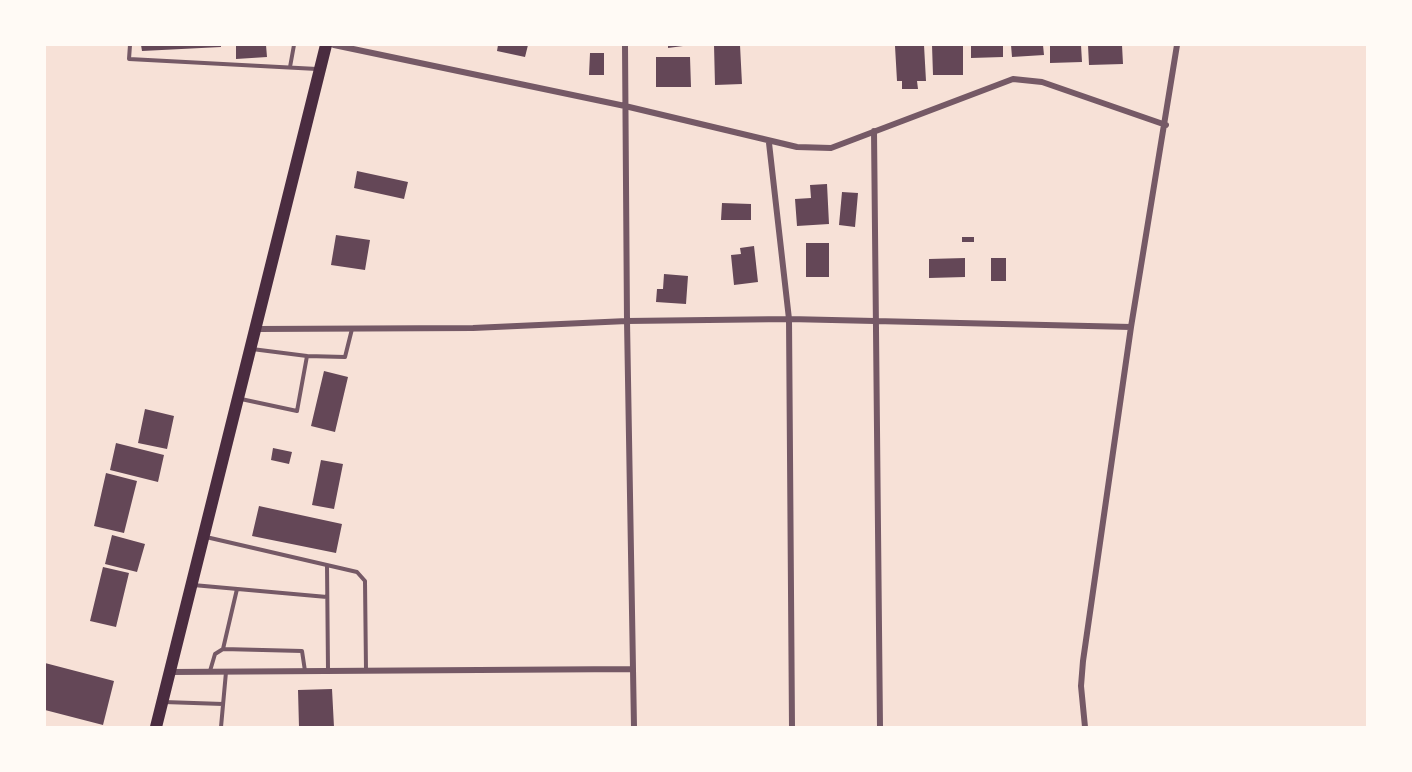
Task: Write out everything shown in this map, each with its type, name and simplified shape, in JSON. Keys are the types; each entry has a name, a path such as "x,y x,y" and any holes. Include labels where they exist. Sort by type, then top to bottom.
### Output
{"main road":[{"path":"156,727 258,329 327,45"}],"street":[{"path":"334,45 626,106 769,142 807,148 831,148 1013,79 1042,82 1166,125"},
{"path":"625,45 634,727"},
{"path":"1085,727 1081,686 1083,661 1131,327 1178,45"},
{"path":"874,132 880,727"},
{"path":"769,142 789,319 792,727"},
{"path":"258,329 473,328 627,321 789,319 1131,327"},
{"path":"171,672 633,669"}],"lane":[{"path":"130,45 129,59 321,69"},
{"path":"290,67 294,45"},
{"path":"252,349 308,356 345,357 352,329"},
{"path":"240,399 297,411 308,356"},
{"path":"205,537 357,572 365,581 366,670"},
{"path":"327,565 328,670"},
{"path":"193,585 327,597"},
{"path":"223,649 237,589"},
{"path":"210,671 214,654 223,649 302,651 305,671"},
{"path":"221,727 226,671"},
{"path":"163,702 223,704"}],"building":[{"path":"141,45 221,45 221,47 142,51"},
{"path":"236,45 266,45 267,57 236,59"},
{"path":"498,45 528,45 525,57 497,51"},
{"path":"668,45 683,45 683,46 668,48"},
{"path":"714,45 740,45 742,84 715,85"},
{"path":"924,45 926,81 917,81 918,89 902,89 902,81 897,81 895,46"},
{"path":"932,45 963,45 963,75 933,75"},
{"path":"971,45 1003,45 1003,57 971,58"},
{"path":"1011,45 1043,45 1044,55 1012,57"},
{"path":"1050,45 1081,45 1082,62 1050,63"},
{"path":"1088,45 1122,45 1123,64 1089,65"},
{"path":"590,53 604,53 604,75 589,75"},
{"path":"656,57 690,57 691,87 656,87"},
{"path":"357,171 408,182 404,199 354,188"},
{"path":"827,184 829,224 797,226 795,199 811,198 810,185"},
{"path":"842,192 858,193 855,227 839,225"},
{"path":"722,203 751,204 751,220 721,220"},
{"path":"336,235 370,240 365,270 331,265"},
{"path":"962,237 974,237 974,242 962,242"},
{"path":"806,243 829,243 829,277 806,277"},
{"path":"754,246 758,282 734,285 731,255 741,254 740,248"},
{"path":"965,258 965,277 929,278 929,259"},
{"path":"991,258 1006,258 1006,281 991,281"},
{"path":"664,274 688,276 686,304 656,302 657,289 663,289"},
{"path":"324,371 348,377 335,432 311,426"},
{"path":"145,409 174,416 167,449 138,443"},
{"path":"116,443 164,455 158,482 110,470"},
{"path":"273,448 292,452 289,464 271,460"},
{"path":"321,460 343,464 334,509 312,505"},
{"path":"106,473 137,481 124,533 94,526"},
{"path":"259,506 342,524 336,553 252,536"},
{"path":"112,535 145,544 137,572 105,564"},
{"path":"103,567 129,573 116,627 90,621"},
{"path":"45,663 114,681 103,725 45,710"},
{"path":"332,689 334,727 299,727 298,690"}]}
